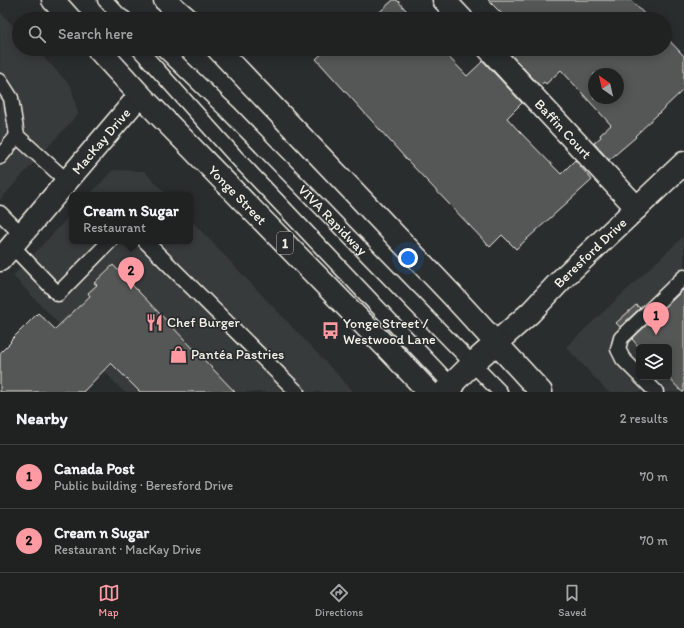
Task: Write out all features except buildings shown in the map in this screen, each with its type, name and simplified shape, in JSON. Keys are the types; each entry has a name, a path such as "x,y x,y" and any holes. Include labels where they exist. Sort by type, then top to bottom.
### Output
{"main road":[{"path":"52,0 63,12"},
{"path":"165,0 179,12"},
{"path":"444,0 455,12"},
{"name":"Yonge Street","path":"104,56 140,95 429,392"},
{"path":"225,56 452,295 541,392"},
{"name":"Baffin Court","path":"495,56 636,208"},
{"name":"MacKay Drive","path":"11,247 140,95"},
{"name":"Beresford Drive","path":"451,389 472,364 530,313 562,279 684,163"}],"lane":[{"path":"105,0 116,12"},
{"name":"VIVA Rapidway","path":"145,56 235,156 451,389"},
{"name":"VIVA Rapidway","path":"170,56 233,118 500,392"},
{"path":"0,81 11,98 16,136 67,181"},
{"path":"0,157 16,136"},
{"path":"0,213 11,247 58,294 107,244"},
{"path":"148,244 297,392"},
{"path":"636,372 623,359 618,349 621,338 684,277"},
{"path":"644,380 656,392"}],"shaded area":[{"path":"0,12 12,25 12,56 43,56 71,86 78,114 0,200"},
{"path":"113,170 144,171 164,192 92,192"},
{"path":"69,216 69,244 193,244 193,222 354,392 124,392 13,276"},
{"path":"684,236 684,392 608,392 566,347"}],"place":[{"name":"Cream n Sugar","path":"131,290"},
{"name":"Chef Burger","path":"154,322"},
{"name":"Yonge Street / Westwood Lane","path":"330,331"},
{"name":"Canada Post","path":"656,335"},
{"name":"Pantéa Pastries","path":"178,354"}]}
